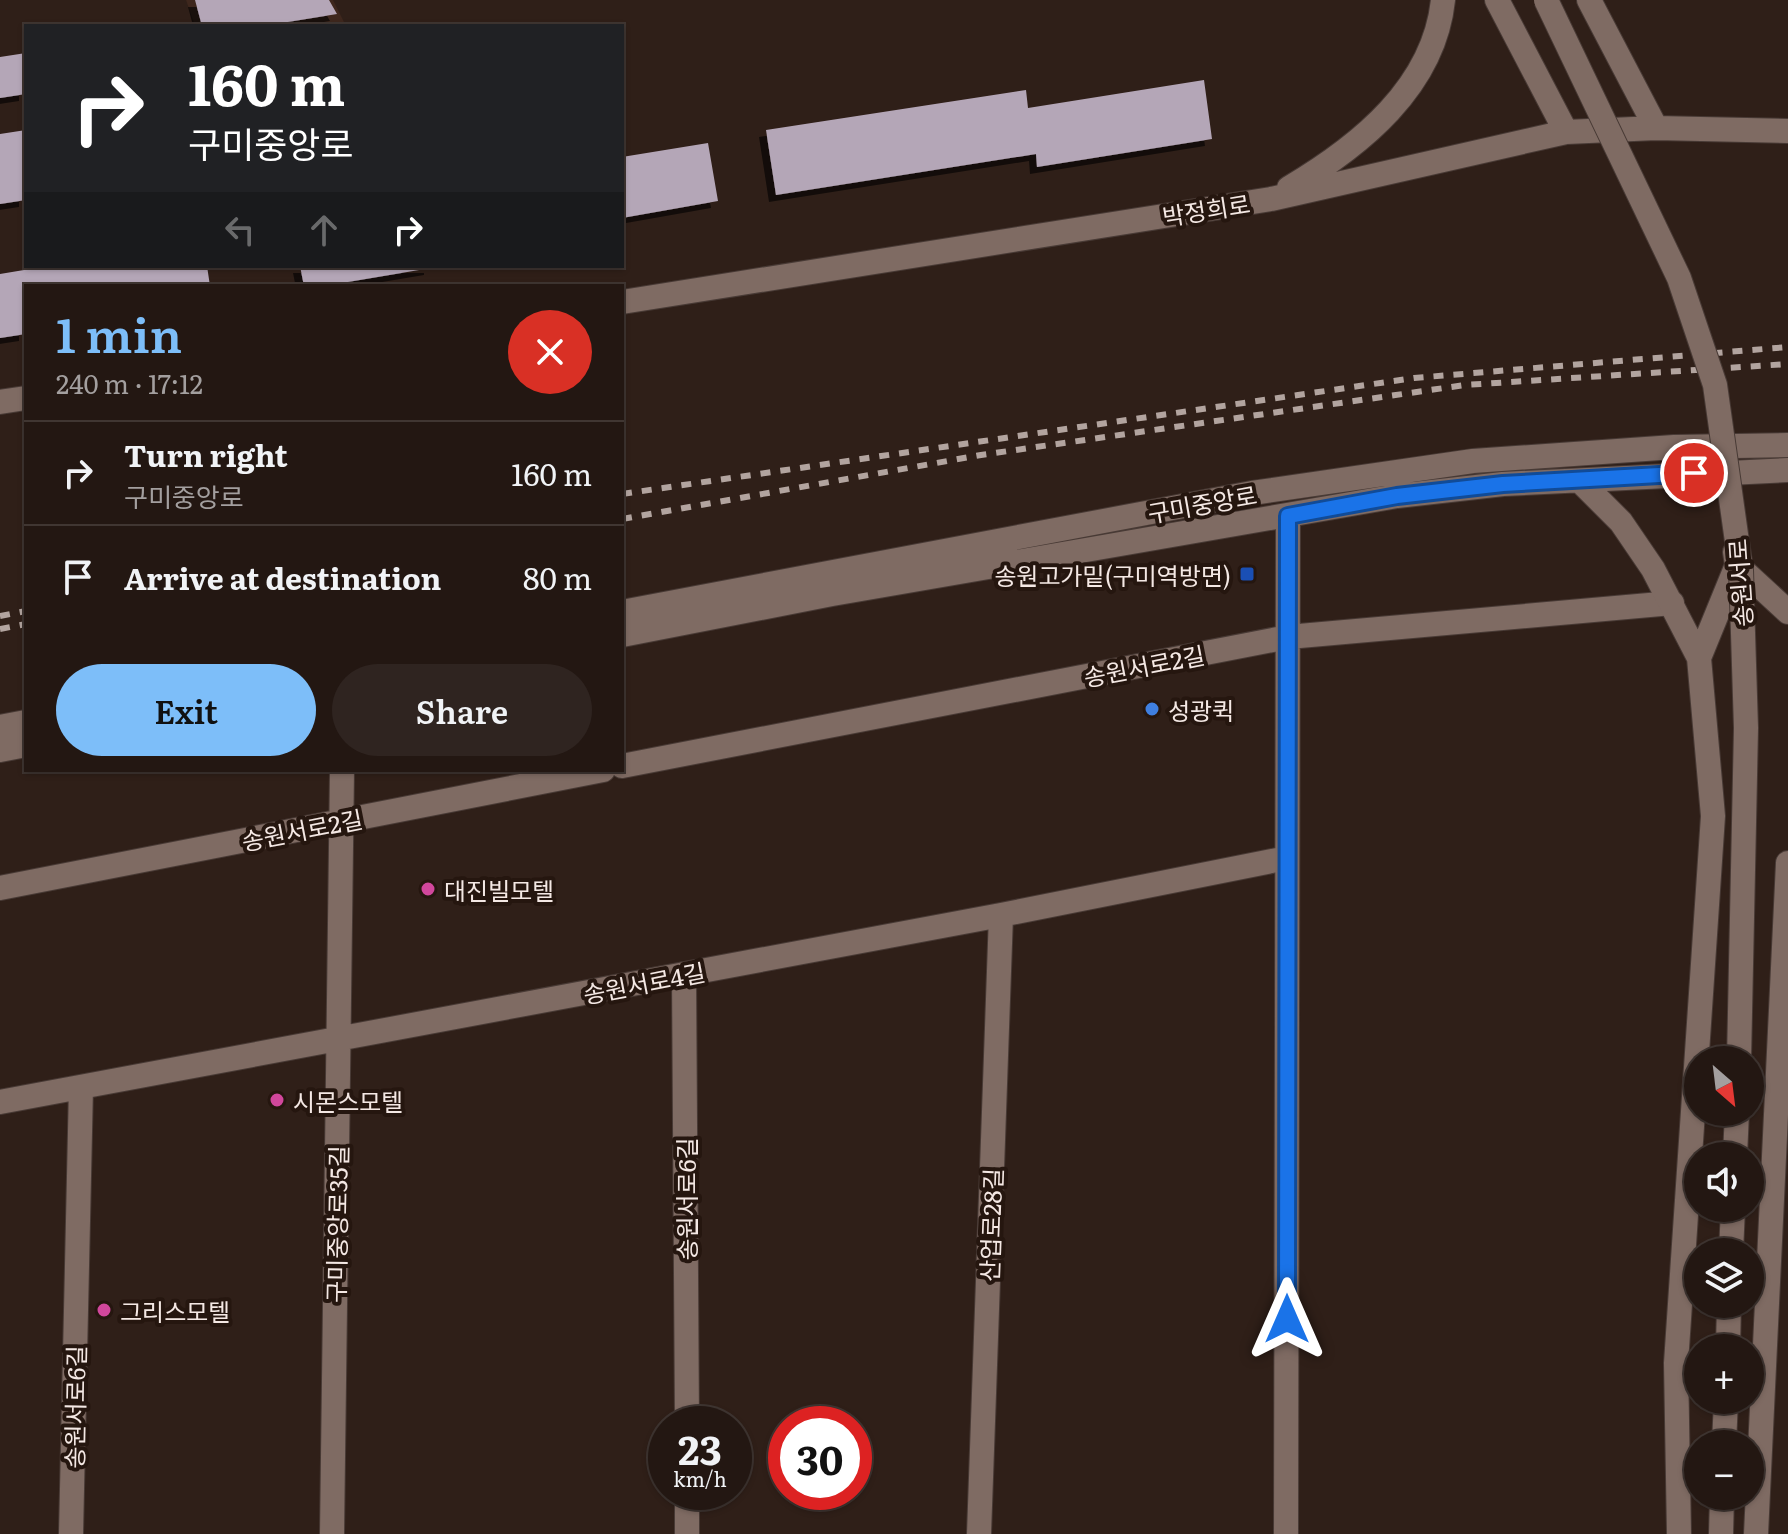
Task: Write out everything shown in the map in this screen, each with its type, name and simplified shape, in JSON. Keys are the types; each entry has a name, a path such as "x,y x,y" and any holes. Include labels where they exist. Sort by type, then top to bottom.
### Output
{"street":[{"path":"1271,199 1333,162 1413,86 1435,46 1443,0"},
{"path":"1497,0 1566,132"},
{"name":"송원서로","path":"1546,0 1679,278 1715,385 1741,570 1746,744 1739,1046"},
{"path":"1589,0 1656,128"},
{"name":"박정희로","path":"624,302 1271,199 1566,132 1656,128 1788,131"},
{"path":"0,402 24,398"},
{"name":"구미중앙로","path":"624,635 832,594 1397,496 1503,484 1580,481 1788,445"},
{"path":"1699,658 1737,565 1721,458"},
{"name":"구미중앙로","path":"624,612 1252,493 1473,461 1721,458 1788,470"},
{"path":"1580,481 1621,522 1672,603 1699,658 1713,816 1676,1363 1679,1534"},
{"path":"1286,1534 1288,516"},
{"path":"1737,565 1788,612"},
{"name":"송원서로2길","path":"624,766 1288,637 1672,603"},
{"path":"0,727 24,722"},
{"path":"0,750 24,745"},
{"name":"구미중앙로35길","path":"332,1534 342,772"},
{"name":"송원서로2길","path":"0,888 593,772"},
{"name":"송원서로4길","path":"0,1102 1001,915 1287,858"},
{"path":"1756,1534 1788,863"},
{"name":"산업로28길","path":"979,1534 1001,915"},
{"name":"송원서로6길","path":"684,974 687,1406"},
{"name":"송원서로6길","path":"71,1534 81,1087"},
{"path":"687,1510 687,1534"},
{"path":"1721,1534 1722,1510"}],"shaded area":[{"path":"186,0 333,0 345,24 194,24"}],"building":[{"path":"195,0 329,0 337,14 275,24 201,24"},
{"path":"24,53 24,94 0,98 0,57"},
{"path":"1204,80 1212,139 1037,167 1036,154 776,195 766,130 1026,90 1028,108"},
{"path":"24,130 24,200 0,204 0,134"},
{"path":"708,143 718,201 624,218 624,157"},
{"path":"36,268 207,268 210,284 24,284 24,334 0,338 0,274"},
{"path":"300,268 431,268 336,284 304,284"}],"railway":[{"path":"624,494 1414,378 1788,347"},
{"path":"624,519 981,455 1465,385 1788,364"},
{"path":"0,616 24,611"},
{"path":"0,629 24,624"}],"place":[{"name":"송원고가밑(구미역방면)","path":"1247,574"},
{"name":"성광퀵","path":"1152,709"},
{"name":"대진빌모텔","path":"428,889"},
{"name":"시몬스모텔","path":"277,1100"},
{"name":"그리스모텔","path":"104,1310"}],"route":[{"path":"1287,1319 1288,516 1397,496 1503,484 1694,473"}]}
